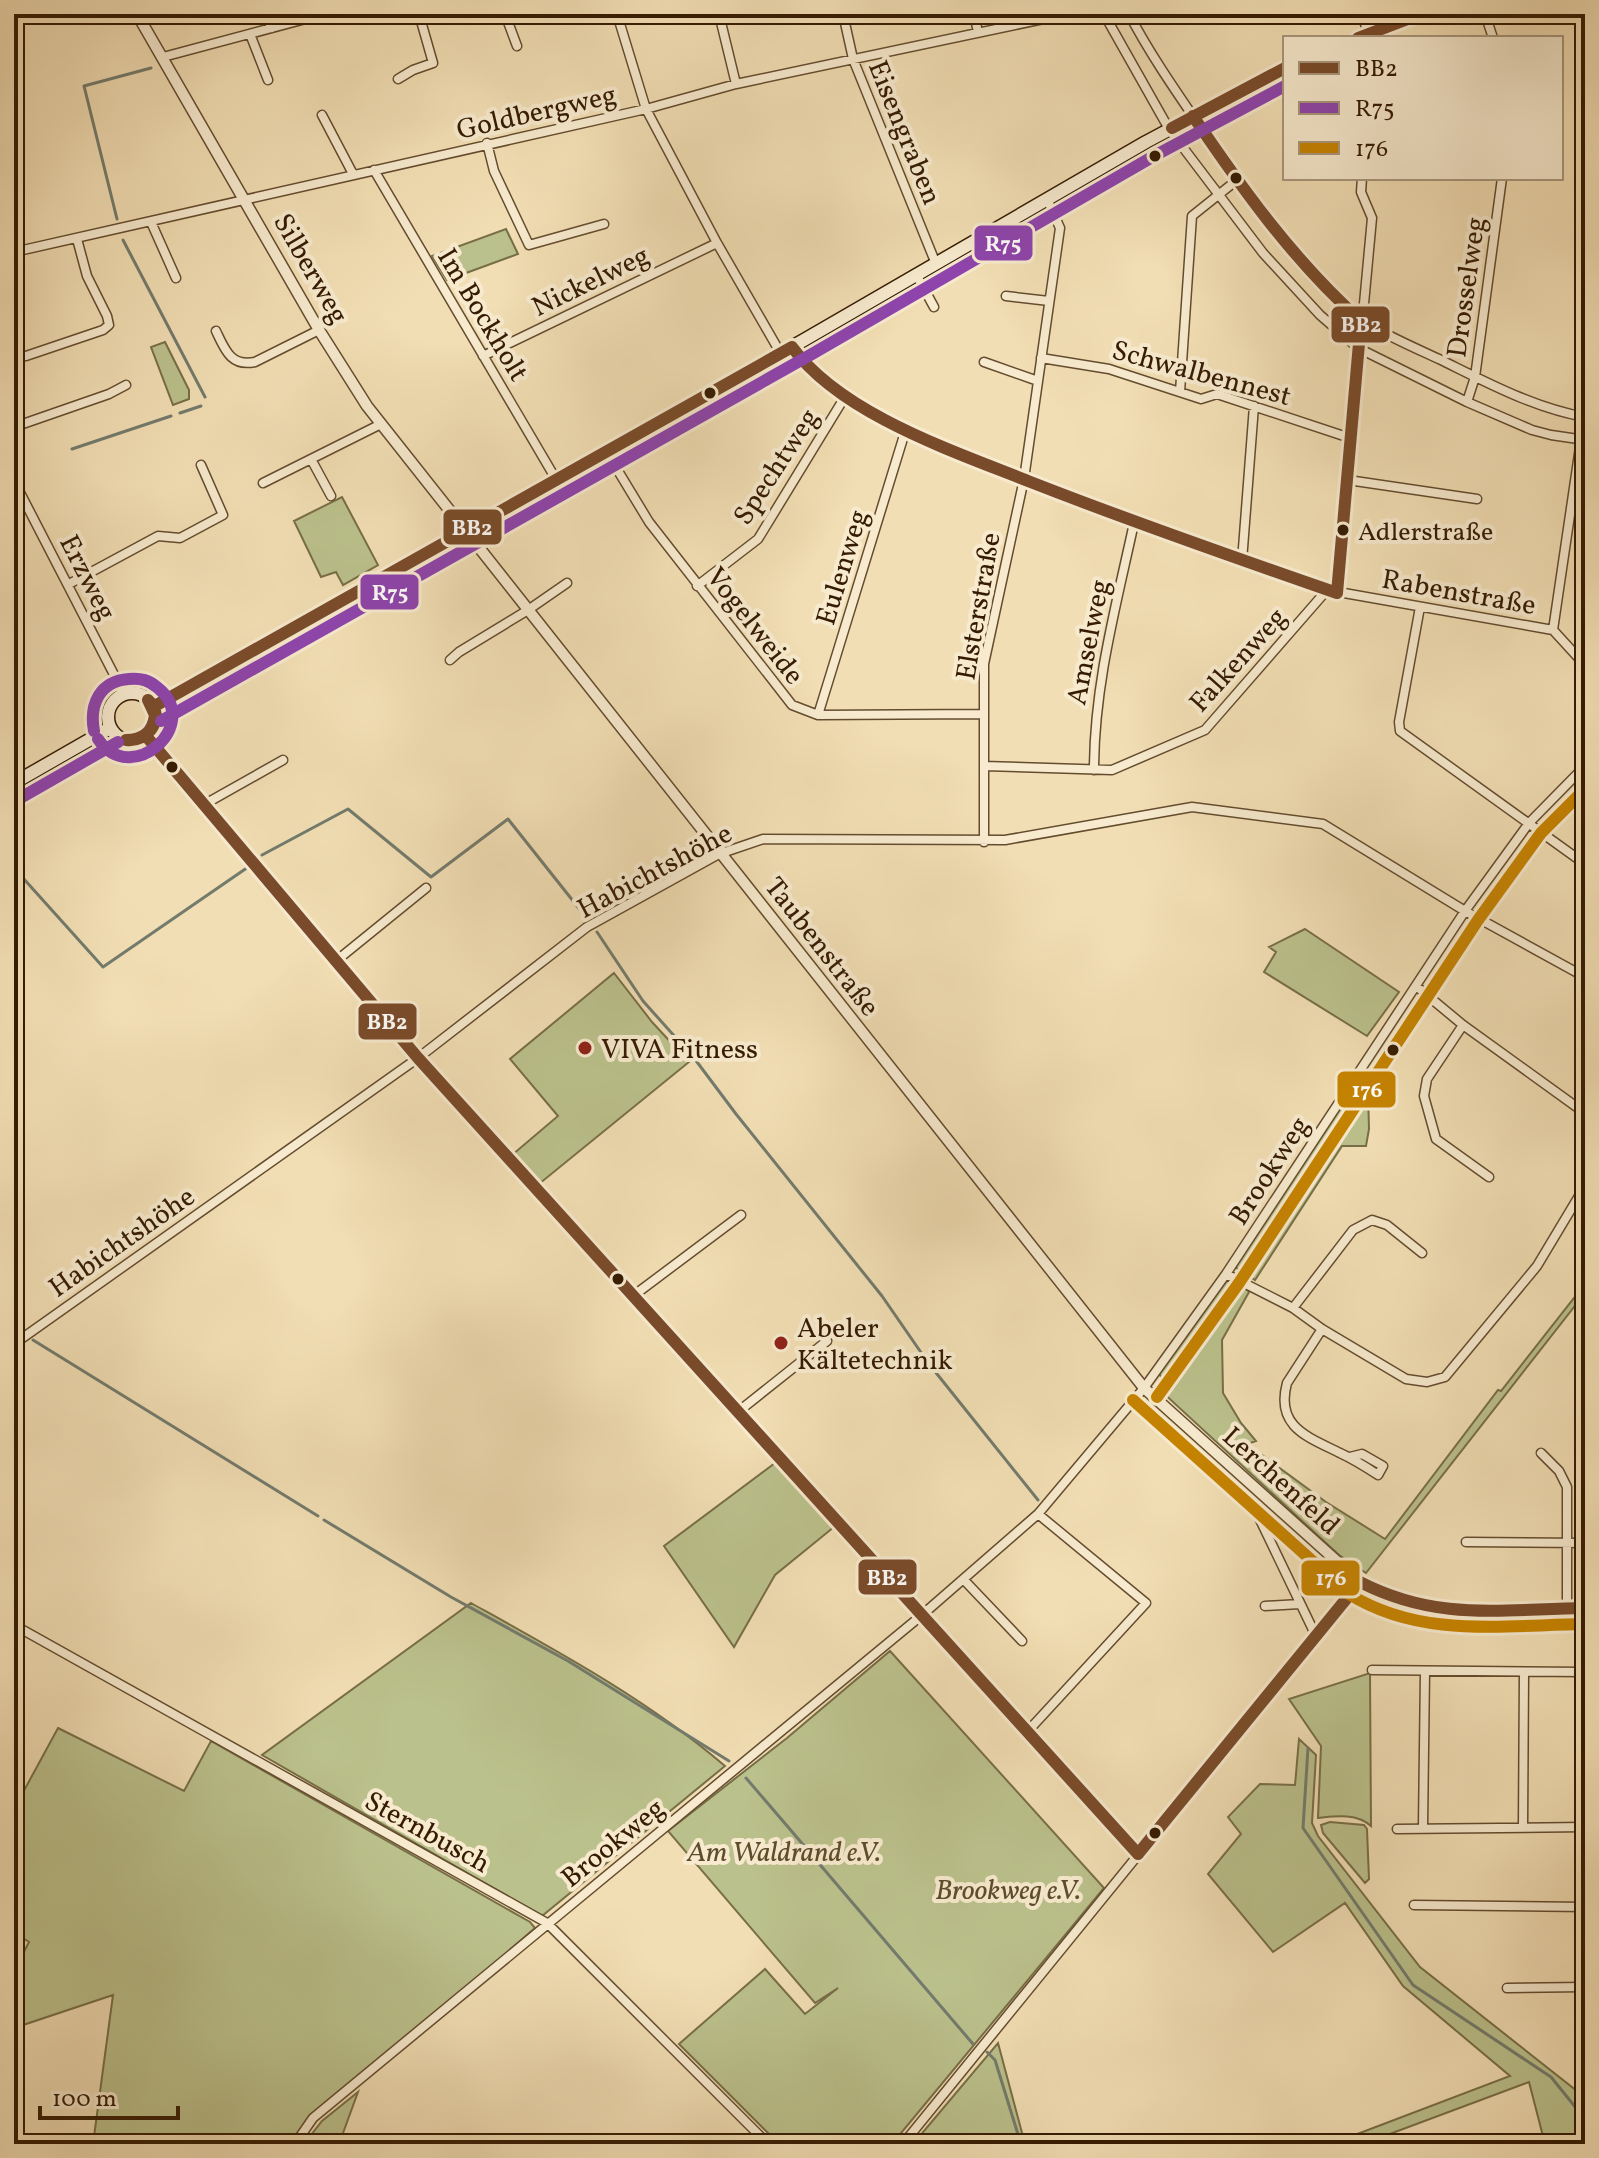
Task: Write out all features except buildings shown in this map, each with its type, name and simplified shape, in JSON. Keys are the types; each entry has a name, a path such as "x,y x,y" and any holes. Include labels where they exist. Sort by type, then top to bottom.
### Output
{"main road":[{"path":"1366,36 1421,14"},
{"path":"153,707 557,481 1169,129 1283,69"},
{"path":"124,694 144,697 153,707 155,723 146,736 124,740 110,728 109,709 124,694"},
{"path":"14,783 110,728"}],"street":[{"name":"Silberweg","path":"137,14 319,330 381,424 466,532"},
{"path":"264,14 272,28"},
{"path":"163,57 324,14"},
{"path":"398,79 433,63 419,14"},
{"path":"505,14 517,46"},
{"name":"Rabenstraße","path":"617,14 646,109 717,243 786,350 846,395 905,432 1134,523 1332,591 1553,630"},
{"path":"719,14 736,84"},
{"name":"Eisengraben","path":"843,14 853,59 936,264"},
{"path":"974,14 978,32"},
{"name":"Goldbergweg","path":"14,252 646,109 736,84 1067,14"},
{"path":"1104,14 1169,129 1263,253 1320,315 1358,348 1467,402 1532,430 1583,439"},
{"path":"1129,14 1237,180 1328,294 1361,321 1475,377 1554,411 1585,415 1553,630 1585,665"},
{"path":"1363,14 1364,36"},
{"path":"1485,14 1492,36"},
{"path":"250,34 268,80"},
{"path":"322,115 353,174"},
{"path":"487,143 494,171 529,245 604,224"},
{"name":"Im Bockholt","path":"374,170 557,481"},
{"path":"1180,392 1192,216 1237,180"},
{"path":"1332,591 1348,480 1372,218 1361,192 1362,180"},
{"name":"Drosselweg","path":"1467,402 1475,377 1502,180"},
{"name":"Elsterstraße","path":"984,842 984,664 1024,479 1060,228 1047,199"},
{"path":"151,222 176,278"},
{"path":"14,352 18,356 26,356 103,330 109,325 87,276 77,239"},
{"name":"Nickelweg","path":"483,356 717,243"},
{"path":"917,276 934,307"},
{"path":"1006,296 1049,301"},
{"path":"216,331 231,359 243,364 255,362 319,330"},
{"name":"Schwalbennest","path":"1041,358 1109,369 1201,399 1217,394 1350,438"},
{"path":"984,362 1038,381"},
{"path":"14,427 126,385"},
{"name":"Spechtweg","path":"697,586 758,539 846,395"},
{"path":"1242,561 1254,406"},
{"path":"263,483 381,424"},
{"name":"Eulenweg","path":"818,715 905,432"},
{"name":"Vogelweide","path":"606,451 649,522 792,705 818,715 983,714"},
{"path":"311,459 331,496"},
{"path":"69,584 158,536 180,538 223,515 201,465"},
{"path":"1348,480 1477,499"},
{"name":"Erzweg","path":"14,481 124,694"},
{"name":"Amselweg","path":"1094,770 1094,723 1100,678 1134,523"},
{"name":"Taubenstraße","path":"466,532 1144,1388"},
{"path":"450,660 567,583"},
{"name":"Falkenweg","path":"984,766 1112,770 1205,730 1332,591"},
{"path":"1420,607 1399,722 1400,731 1585,864"},
{"path":"146,736 418,1058 1138,1854"},
{"path":"205,804 283,760"},
{"name":"Brookweg","path":"295,2144 313,2118 922,1615 1038,1514 1144,1388 1226,1274 1465,911 1529,823 1585,766"},
{"name":"Habichtshöhe","path":"14,1344 418,1058 587,927 719,854 763,839 984,842 1192,807 1323,824 1465,911 1585,977"},
{"path":"336,961 426,888"},
{"path":"1416,986 1463,1025 1585,1113"},
{"path":"1463,1025 1427,1079 1424,1096 1436,1139 1489,1177"},
{"path":"1226,1274 1293,1308 1322,1329 1410,1380 1427,1382 1445,1377 1537,1266 1585,1186"},
{"path":"633,1296 741,1215"},
{"path":"1293,1308 1353,1230 1372,1220 1387,1225 1422,1253"},
{"path":"1322,1329 1287,1383 1284,1392 1287,1418 1306,1437 1350,1457"},
{"path":"739,1411 827,1341"},
{"name":"Lerchenfeld","path":"1144,1388 1360,1582 1403,1602 1433,1608 1585,1608"},
{"path":"1541,1453 1564,1477 1567,1487 1567,1608"},
{"path":"1252,1503 1316,1636"},
{"path":"1028,1731 1146,1603 1038,1514"},
{"path":"1466,1542 1585,1543"},
{"path":"964,1580 1022,1641"},
{"path":"903,2144 1360,1582"},
{"path":"1265,1606 1300,1604"},
{"name":"Sternbusch","path":"14,1625 547,1923 768,2144"},
{"path":"1372,1670 1585,1672"},
{"path":"1423,1827 1425,1671"},
{"path":"1523,1827 1524,1672"},
{"path":"1397,1829 1585,1827"},
{"path":"1414,1905 1585,1907"},
{"path":"1507,1988 1585,1987"}],"green space":[{"path":"506,229 518,254 447,280 432,256"},
{"path":"165,342 189,390 189,399 173,405 151,347"},
{"path":"342,497 378,565 343,585 336,572 321,577 294,521"},
{"path":"1305,929 1399,992 1367,1036 1264,972 1276,952 1269,947"},
{"path":"614,973 652,1022 689,1062 539,1184 512,1155 558,1116 510,1059"},
{"path":"1368,1091 1366,1146 1342,1146 1255,1280 1232,1265 1330,1115"},
{"path":"1226,1274 1241,1282 1249,1292 1222,1340 1223,1393 1256,1441 1247,1444 1326,1502 1385,1539 1498,1390 1501,1391 1585,1284 1585,1293 1366,1573 1339,1555 1160,1390 1166,1382 1156,1371"},
{"path":"775,1463 834,1527 775,1575 734,1647 664,1546"},
{"path":"471,1603 634,1698 725,1766 542,1916 262,1755"},
{"path":"890,1651 1104,1888 892,2144 779,2144 679,2044 765,1969 805,2014 838,1988 815,2003 668,1831 787,1738"},
{"path":"1370,1673 1371,1826 1353,1817 1318,1818 1321,1746 1289,1699"},
{"path":"58,1728 184,1791 211,1741 530,1922 535,1928 291,2144 93,2144 113,1995 14,2028 14,1971 29,1942 14,1932 14,1809"},
{"path":"1299,1739 1316,1755 1312,1823 1318,1836 1420,1967 1582,2095 1585,2100 1585,2144 1545,2144 1529,2082 1363,2144 1331,2144 1510,2076 1403,1986 1345,1903 1273,1952 1208,1874 1241,1834 1228,1817 1260,1784 1295,1785"},
{"path":"1330,1822 1364,1825 1367,1829 1369,1879 1365,1883 1323,1833 1321,1825"},
{"path":"998,2043 1025,2144 913,2144"},
{"path":"358,2092 339,2144 304,2144 322,2121"}],"waterway":[{"path":"117,219 84,86 151,68"},
{"path":"123,240 205,397"},
{"path":"180,413 201,406"},
{"path":"72,449 171,416"},
{"path":"262,855 348,809 431,877 508,819 585,916"},
{"path":"14,868 103,967 254,863"},
{"path":"597,932 643,1001 694,1058 882,1296 929,1364 1038,1500"},
{"path":"14,1327 24,1333"},
{"path":"33,1340 318,1516"},
{"path":"324,1520 451,1597 568,1661 729,1761"},
{"path":"1308,1748 1303,1828 1413,1985 1551,2077 1585,2119"},
{"path":"746,1778 812,1855"},
{"path":"816,1860 973,2044"},
{"path":"987,2052 995,2060 1021,2144"}],"transit line":[{"name":"BB2","path":"1363,36 1421,14"},
{"name":"BB2","path":"1172,128 1283,69"},
{"name":"R75","path":"161,721 812,354 1154,156 1283,87"},
{"name":"BB2","path":"1193,116 1271,224 1314,274 1361,321 1337,593"},
{"name":"BB2","path":"792,347 813,371 839,392 868,411 933,443 1105,510 1337,593"},
{"name":"BB2","path":"153,707 792,347"},
{"name":"R75","path":"94,731 95,703 104,689 119,681 148,681 170,703 172,718 167,733 157,746 143,754 128,757 112,753 98,739"},
{"name":"BB2","path":"126,740 141,737 152,728 156,714 148,700"},
{"name":"BB2","path":"126,740 142,737 152,726 155,715 148,700"},
{"name":"BB2","path":"146,736 418,1058 1138,1854"},
{"name":"R75","path":"22,797 118,742"},
{"name":"176","path":"1157,1397 1239,1283 1478,920 1541,833 1585,789"},
{"name":"176","path":"1133,1400 1349,1594 1377,1608 1434,1624 1494,1627 1585,1624"},
{"name":"BB2","path":"1360,1582 1389,1595 1443,1608 1497,1611 1585,1608"},
{"name":"BB2","path":"1138,1854 1360,1582"}],"place":[{"name":"Adlerstraße","path":"1343,530"},
{"name":"VIVA Fitness","path":"585,1048"},
{"name":"Abeler Kältetechnik","path":"781,1343"}],"park label":[{"name":"Am Waldrand e.V.","path":"784,1851"},
{"name":"Brookweg e.V.","path":"1008,1889"}]}
